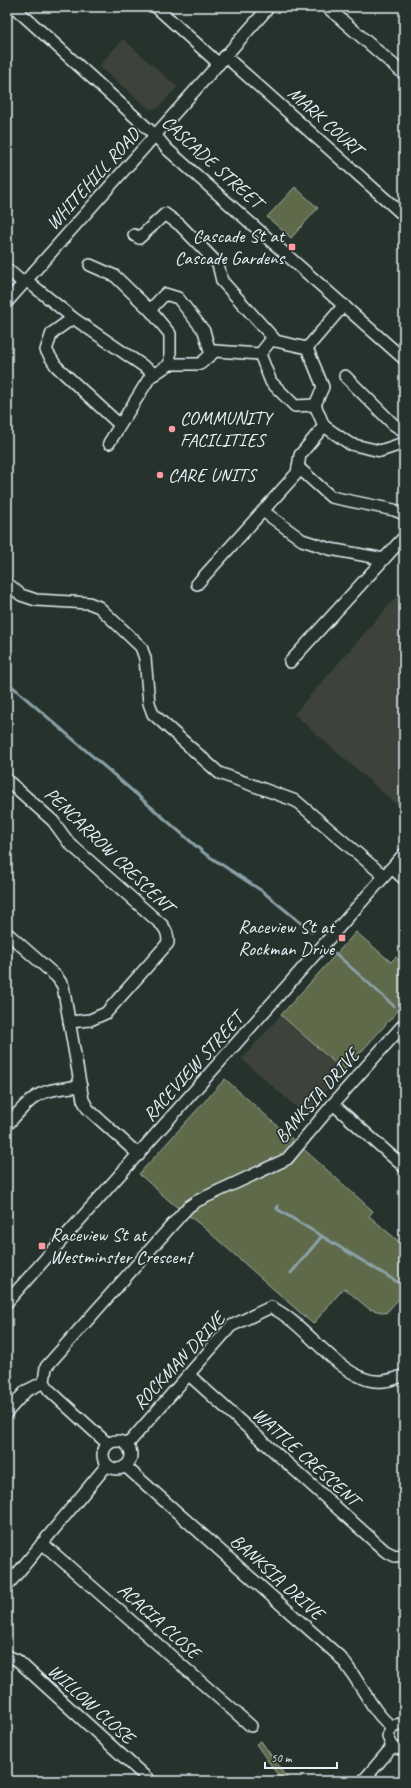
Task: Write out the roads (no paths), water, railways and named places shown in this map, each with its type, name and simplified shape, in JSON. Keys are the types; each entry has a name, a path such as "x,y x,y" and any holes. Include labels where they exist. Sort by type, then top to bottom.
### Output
{"street":[{"name":"CASCADE STREET","path":"14,7 156,136 167,149 404,359"},
{"name":"MARK COURT","path":"156,7 222,60 401,213"},
{"name":"WHITEHILL ROAD","path":"7,302 156,136 268,7"},
{"path":"327,7 404,74"},
{"path":"134,235 139,238 166,214 218,264 222,281 276,341"},
{"path":"90,266 115,276 150,310 170,334 170,364"},
{"path":"7,269 73,318 155,374"},
{"path":"150,310 165,294 178,298 204,331 211,355"},
{"path":"307,348 344,305"},
{"path":"73,318 52,333 46,350 56,366 120,425"},
{"path":"260,354 271,340 307,348"},
{"path":"307,348 323,387 315,405 324,426 350,444 380,451 404,443"},
{"path":"109,443 150,378 170,364 200,364 215,351 260,354"},
{"path":"260,354 271,382 295,406 315,405"},
{"path":"345,376 393,424 404,431"},
{"path":"197,584 297,473 300,454 324,426"},
{"path":"298,467 331,497 394,510 404,514"},
{"path":"263,511 302,540 330,549 384,559"},
{"path":"290,662 404,537"},
{"path":"7,583 21,595 36,600 89,603 98,607 141,646 145,658 149,703 153,714 219,773 296,801 388,872 404,879"},
{"name":"PENCARROW CRESCENT","path":"7,780 53,821 69,844 167,930 168,943 106,1013 90,1020 69,1022"},
{"name":"RACEVIEW STREET","path":"7,1302 139,1155 404,854"},
{"path":"7,933 57,977 63,986 83,1100 88,1109 139,1155"},
{"name":"BANKSIA DRIVE","path":"44,1382 46,1367 188,1207 197,1200 287,1159 333,1104 404,1024"},
{"path":"7,1125 30,1099 39,1093 49,1090 81,1086"},
{"path":"333,1104 404,1167"},
{"name":"ROCKMAN DRIVE","path":"126,1445 232,1326 271,1307 284,1313 342,1365 363,1379 391,1381 404,1376"},
{"name":"WATTLE CRESCENT","path":"189,1374 385,1551 395,1556 404,1555"},
{"path":"7,1412 26,1391 44,1382 49,1390 108,1444"},
{"path":"119,1441 126,1445 131,1453 125,1466 116,1469 107,1465 103,1452 108,1444 119,1441"},
{"path":"7,1586 107,1465"},
{"name":"BANKSIA DRIVE","path":"125,1466 339,1656 352,1672 381,1716 392,1726"},
{"name":"ACACIA CLOSE","path":"42,1543 251,1726"},
{"name":"WILLOW CLOSE","path":"7,1656 17,1660 150,1781"},
{"path":"392,1747 388,1736 392,1726 404,1723"},
{"path":"392,1747 404,1750"},
{"path":"363,1781 392,1747"}],"waterway":[{"path":"7,682 204,853 262,891 312,932"},
{"path":"335,953 394,1006"},
{"path":"278,1206 277,1209 404,1286"},
{"path":"291,1273 322,1236"}],"place":[{"name":"Cascade St at Cascade Gardens","path":"292,247"},
{"name":"COMMUNITY FACILITIES","path":"172,429"},
{"name":"CARE UNITS","path":"160,475"},
{"name":"Raceview St at Rockman Drive","path":"342,938"},
{"name":"Raceview St at Westminster Crescent","path":"42,1246"}]}
